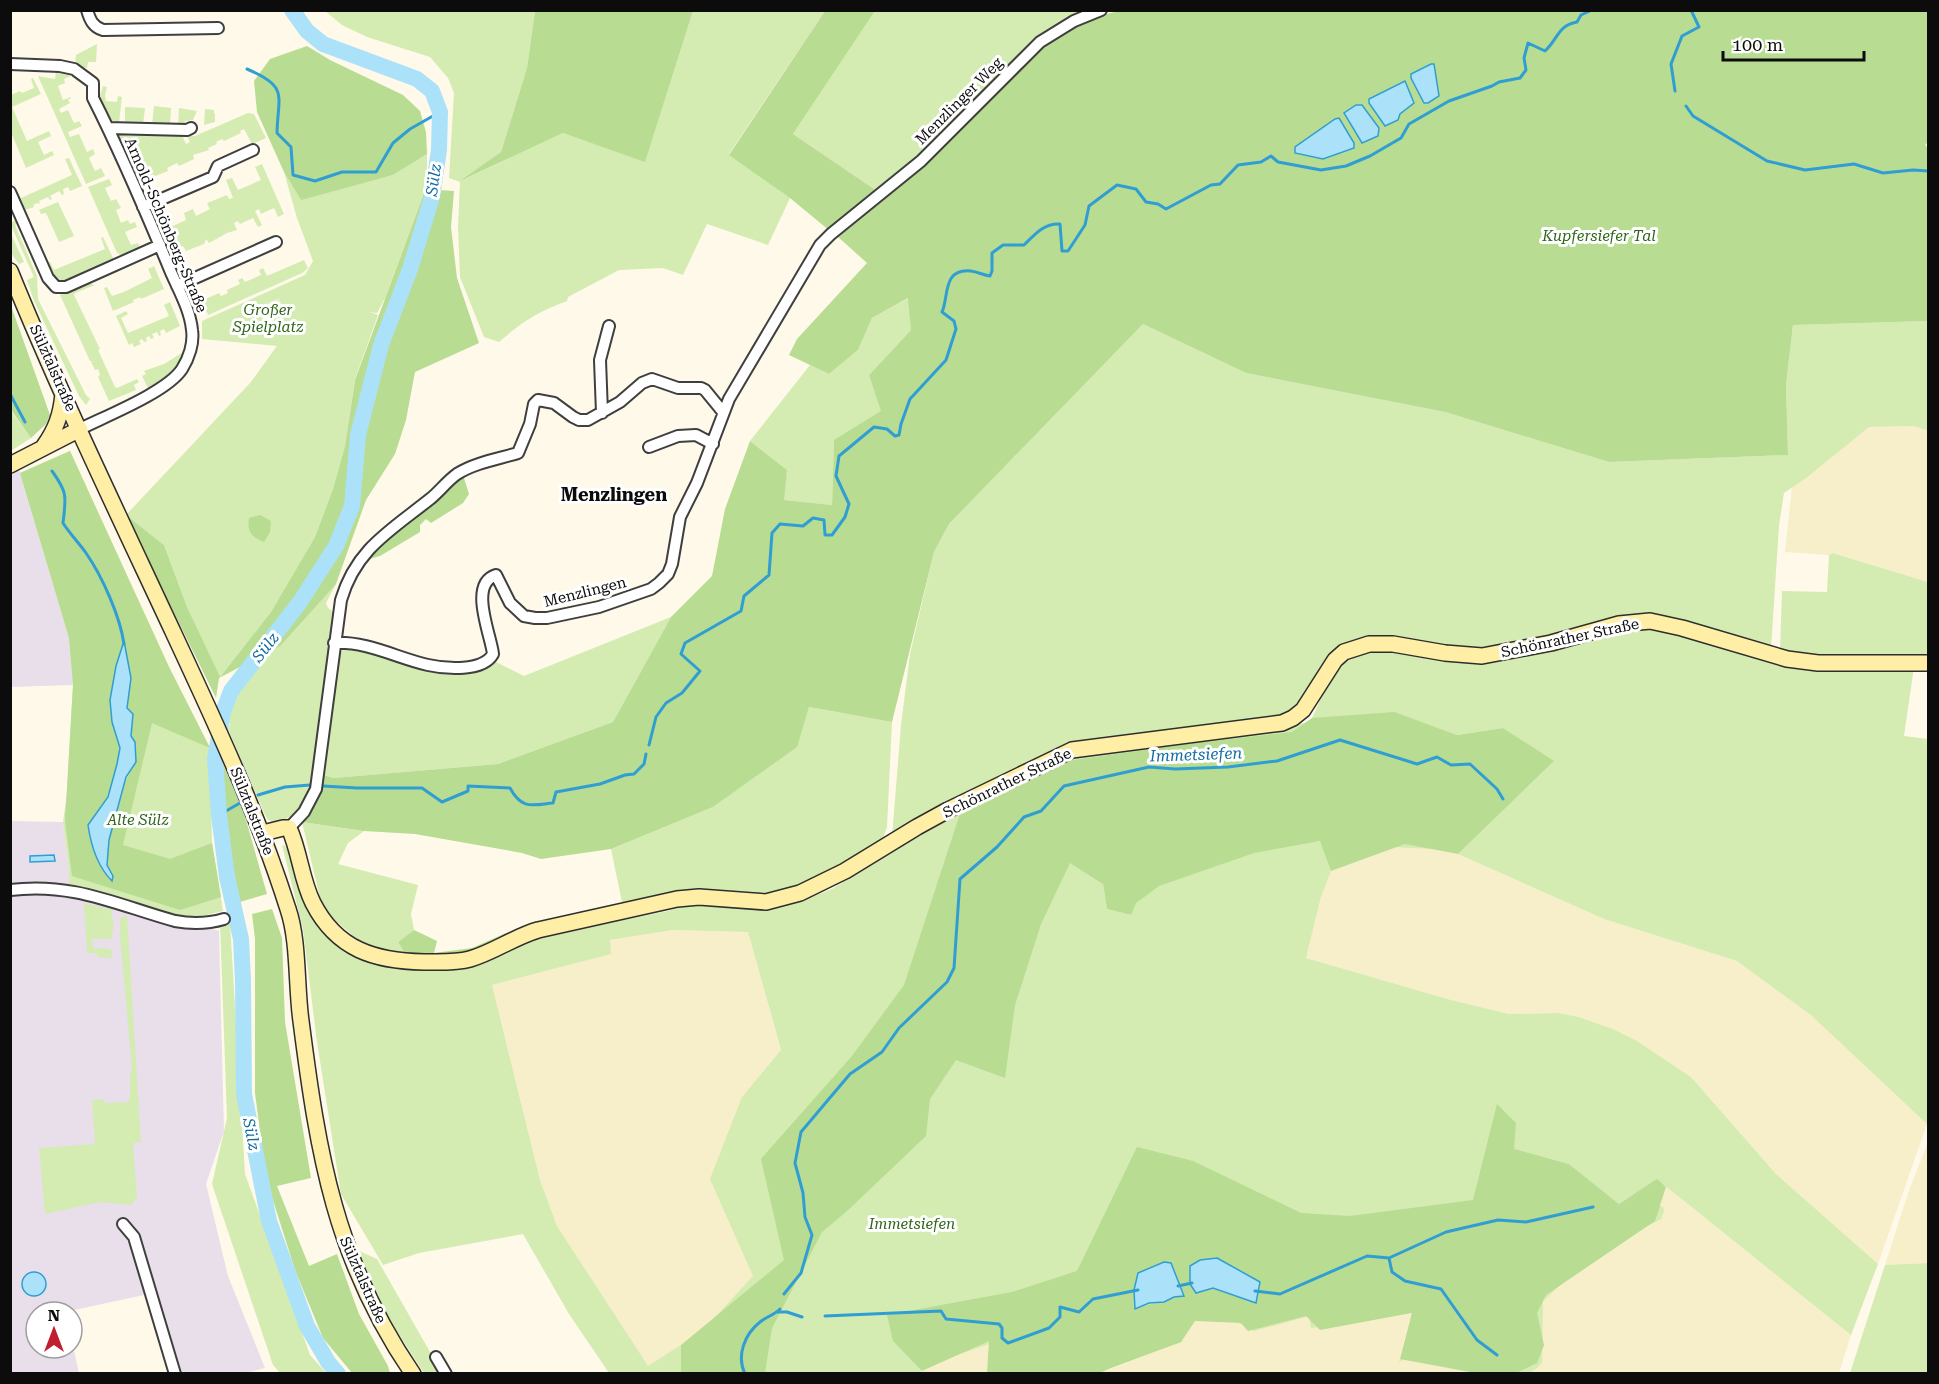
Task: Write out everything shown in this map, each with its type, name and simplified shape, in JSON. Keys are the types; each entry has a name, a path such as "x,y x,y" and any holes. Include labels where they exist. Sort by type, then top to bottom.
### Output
{"street":[{"path":"87,10 90,20 97,28 103,30 218,28"},
{"name":"Menzlinger Weg","path":"844,223 921,161 1040,42 1074,21 1101,10"},
{"name":"Arnold-Schönberg-Straße","path":"10,64 60,66 74,69 93,83 93,98 160,245 188,312 193,331 192,344 183,369 170,383 80,429"},
{"path":"108,128 187,130 191,128"},
{"path":"143,207 213,177 218,166 253,150"},
{"path":"10,192 44,270 53,285 60,288 160,245"},
{"name":"Menzlingen","path":"334,643 347,642 429,666 467,666 485,662 493,654 485,625 483,601 485,583 490,577 495,575 510,603 517,611 524,616 535,618 547,618 599,607 651,589 668,574 681,517 713,444 729,399 811,258 831,234 844,223"},
{"path":"177,286 276,242"},
{"name":"Sülztalstraße","path":"10,271 204,698 265,839 292,921 301,1025 318,1140 329,1189 340,1228 358,1276 404,1366 413,1374"},
{"path":"602,413 600,360 609,326"},
{"path":"265,839 283,828 289,828 304,812 316,789 339,607 354,567 364,554 458,473 518,453 530,424 534,404 538,400 554,403 579,420 594,418 620,402 642,382 652,379 678,388 705,390 723,412"},
{"path":"44,446 59,420 63,392"},
{"path":"10,465 80,429"},
{"path":"649,447 678,436 696,435 713,444"},
{"name":"Schönrather Straße","path":"289,828 307,891 323,920 346,943 358,951 386,959 454,961 469,959 538,930 677,899 710,897 766,902 800,893 845,871 948,810 1072,750 1282,723 1303,710 1335,660 1344,652 1369,644 1393,644 1445,653 1482,656 1551,643 1619,624 1650,621 1682,628 1787,659 1818,663 1929,663"},
{"path":"265,839 284,839 294,844"},
{"path":"10,890 42,883 175,921 201,923 224,919"},
{"path":"123,1224 134,1237 175,1374"},
{"path":"435,1357 446,1374"}],"shaded area":[{"path":"1914,426 1928,431 1928,582 1834,553 1829,555 1785,552 1792,487 1869,427"},
{"path":"19,470 69,638 73,685 11,687 10,474"},
{"path":"11,821 63,822 69,887 219,931 224,1131 206,1184 228,1276 265,1368 245,1373 181,1373 156,1303 144,1295 84,1308 84,1300 24,1300 24,1360 76,1360 79,1373 11,1374"},
{"path":"1405,844 1458,854 1604,919 1737,961 1811,1014 1927,1124 1878,1264 1776,1174 1691,1077 1637,1041 1613,1029 1579,1017 1558,1013 1509,1014 1451,1000 1306,958 1321,897 1331,871"},
{"path":"674,930 748,932 781,1051 742,1097 756,1283 681,1345 648,1367 557,1226 540,1180 492,985 610,954 610,940"},
{"path":"1928,1142 1928,1263 1885,1265 1908,1193"},
{"path":"1666,1187 1851,1335 1839,1373 1516,1374 1537,1313 1546,1295 1655,1221"},
{"path":"1413,1313 1401,1359 1475,1373 1098,1374 1180,1342 1195,1321 1242,1323 1306,1316 1320,1330"},
{"path":"990,1341 987,1373 921,1374 922,1371"}],"green space":[{"name":"Kupfersiefer Tal","path":"1123,10 1928,11 1928,142 1925,145 1928,148 1928,321 1793,325 1786,385 1788,455 1609,462 1445,412 1246,373 1143,324 949,524 934,552 892,722 809,707 797,747 713,807 611,849 541,859 522,853 415,834 364,831 302,822 317,801 323,775 334,778 498,764 613,722 671,617 712,576 725,509 750,441 787,470 784,500 832,505 834,440 881,411 869,375 911,330 908,298 872,318 858,350 829,374 789,355 797,339 867,263 837,236 924,165 1044,45 1076,25"},
{"path":"325,11 535,11 527,68 501,152 465,179 563,133 645,161 693,11 825,11 729,154 790,198 768,245 707,224 683,275 663,268 619,270 568,297 567,301 531,318 499,342 484,337 460,277 458,226 460,182 449,178 454,93 448,78 430,57 367,37 342,25"},
{"path":"535,11 693,11 645,162 563,133 460,181 501,152 527,68"},
{"path":"825,11 875,11 793,134 877,191 830,231 790,198 729,155"},
{"path":"875,11 1086,11 1034,38 919,158 877,191 793,134"},
{"path":"97,44 96,62 88,62 87,68 75,66 76,55"},
{"path":"307,46 330,60 403,95 420,111 426,132 427,154 393,175 301,200 284,172 257,112 254,81 270,59"},
{"path":"56,71 75,74 64,79 65,83 58,86 63,100 71,97 68,100 70,103 59,109 61,113 68,110 74,123 79,121 82,126 68,132 70,137 79,134 87,152 93,149 95,154 89,158 95,171 101,168 105,176 86,184 38,76 55,79"},
{"path":"33,78 41,94 12,107 27,141 49,131 51,136 38,142 44,155 52,151 54,155 26,168 11,132 11,95 34,88 31,79"},
{"path":"103,86 107,87 106,101 117,102 118,96 122,97 119,123 108,121 99,99"},
{"path":"154,106 171,108 170,126 152,125"},
{"path":"125,107 145,108 143,125 125,124"},
{"path":"179,108 197,111 193,120 185,121 185,127 178,127"},
{"path":"205,109 214,110 215,122 204,125"},
{"path":"248,113 254,114 266,138 252,144 244,129 240,131 241,133 224,141 222,139 216,142 217,144 208,148 209,150 193,155 194,159 179,166 177,163 167,168 168,171 145,180 139,164 129,166 117,136 118,133 182,135 186,144 190,142 187,136 195,136"},
{"name":"Großer Spielplatz","path":"427,154 427,185 385,298 377,313 370,312 378,315 355,379 345,446 333,489 315,537 271,612 219,678 187,607 164,545 126,515 251,382 277,346 202,339 202,321 305,275 313,261 297,218 284,172 301,199 393,175"},
{"path":"69,158 82,186 70,191 68,187 63,189 64,194 62,195 59,191 50,196 52,199 50,200 48,197 39,201 40,204 33,205 34,207 21,209 14,192 17,191 21,198 72,175 65,159"},
{"path":"262,164 284,214 278,217 274,208 261,214 259,209 255,211 262,225 258,227 253,218 240,224 238,221 234,223 237,230 209,243 206,239 204,244 186,251 183,246 175,249 166,226 171,223 173,226 186,220 184,213 193,209 196,216 210,209 207,203 227,195 229,199 233,198 226,180 232,178 238,190 261,180 255,167"},
{"path":"109,179 112,185 105,188 111,201 116,199 121,208 116,210 121,223 128,220 130,224 135,222 137,227 125,232 131,245 138,243 141,249 124,257 117,253 88,187"},
{"path":"427,185 439,190 454,191 451,227 457,278 479,343 415,372 406,420 395,454 366,500 336,584 280,646 219,678 216,698 126,515 164,545 187,607 220,677 271,612 315,537 333,489 345,446 355,380"},
{"path":"58,202 74,236 59,242 46,213 41,214 39,210"},
{"path":"18,219 19,223 15,225 37,276 38,299 90,399 86,405 79,396 34,301 27,280 34,277 10,223"},
{"path":"11,234 24,262 19,264 11,253"},
{"path":"103,237 113,258 112,262 80,278 78,275 77,279 63,285 54,280 46,264 50,262 54,270 105,249 101,238"},
{"path":"304,260 308,268 302,273 208,315 207,312 202,313 199,302 219,293 221,296 228,293 227,290 240,284 238,280 242,278 245,282 261,275 259,270 263,268 267,276"},
{"path":"154,266 164,289 133,300 134,302 113,311 104,288 107,287 112,296 124,292 152,278 148,269"},
{"path":"87,283 95,285 74,295 115,387 137,379 139,382 134,385 136,390 109,401 98,377 100,375 98,369 95,370 91,362 93,361 90,361 60,295"},
{"name":"Großer Spielplatz","path":"279,298 286,314 264,324 257,307"},
{"path":"909,298 911,330 869,375 882,411 834,441 832,505 783,500 787,470 750,441 810,365 829,374 858,350 872,318"},
{"path":"170,302 180,326 166,333 164,329 160,331 159,336 157,332 152,334 154,338 151,339 149,336 144,342 142,339 139,341 141,344 134,347 132,343 129,345 116,316 126,311 128,314 121,318 128,333 169,316 164,305"},
{"path":"10,303 50,415 46,424 31,438 11,410"},
{"path":"1928,321 1928,431 1914,426 1869,427 1784,493 1779,525 1771,649 1667,620 1495,650 1359,642 1305,701 1283,718 1090,742 892,837 901,725 910,654 934,552 949,524 1143,324 1246,373 1445,412 1609,462 1788,455 1786,385 1793,325"},
{"path":"185,351 176,369 162,383 161,380 158,381 159,385 149,390 142,376 146,374 144,371 164,364"},
{"path":"10,410 31,438 11,451 10,451"},
{"name":"Alte Sülz","path":"70,451 169,667 210,748 212,843 223,911 181,921 69,887 63,822 67,793 73,685 69,638 20,473"},
{"name":"Alte Sülz","path":"70,451 169,667 210,748 152,723 123,845 170,859 212,843 221,897 180,910 72,876 65,821 73,685 69,638 20,473","holes":["124,643 131,678 126,708 133,714 131,737 136,762 129,774 115,812 107,865 88,825 108,797 117,764 120,748 112,722"]},
{"path":"463,475 469,494 463,503 431,523 426,519 420,525 420,532 380,556 369,559 366,556"},
{"path":"260,515 271,521 270,532 264,542 253,536 249,527 249,518"},
{"path":"1833,553 1928,582 1928,660 1830,659 1780,651 1782,591 1827,592 1829,555"},
{"path":"324,579 336,584 326,603 328,608 336,614 314,782 296,813 275,823 268,820 265,815 228,729 230,724 223,712"},
{"path":"671,617 613,722 498,764 334,778 323,775 337,653 349,648 361,649 435,670 492,660 524,676"},
{"path":"1649,626 1769,659 1914,667 1904,736 1928,739 1927,1124 1811,1015 1737,961 1604,919 1458,854 1553,762 1503,728 1457,735 1395,712 1434,849 1324,839 1314,842 1321,841 1331,871 1321,897 1306,958 1451,1000 1509,1014 1558,1013 1579,1017 1613,1029 1637,1041 1691,1077 1776,1174 1878,1264 1851,1335 1664,1185 1657,1205 1663,1207 1661,1219 1630,1235 1617,1234 1543,1301 1542,1362 1536,1369 1527,1373 1486,1372 1409,1357 1399,1362 1405,1347 1412,1312 1311,1328 1309,1316 1254,1331 1228,1317 1184,1319 1182,1342 1122,1362 1101,1373 989,1373 992,1343 922,1367 921,1373 609,1373 569,1314 523,1234 419,1253 383,1265 341,1194 317,1042 303,929 282,845 288,847 313,915 354,956 407,969 468,968 543,936 668,911 694,901 751,909 804,900 832,889 961,810 906,980 1070,757 1275,729 1329,718 1312,718 1334,671 1360,652 1381,648 1482,662 1620,627","holes":["1103,884 1131,915 1107,909","673,930 748,932 781,1050 742,1097 710,1179 753,1276 697,1337 648,1366 557,1226 540,1180 492,985 611,954 610,940","1542,1157 1569,1164 1619,1204 1648,1186 1619,1206"]},
{"path":"809,707 892,722 887,827 881,844 831,873 774,896 623,907 611,849 713,807 796,747"},
{"path":"1395,712 1457,735 1503,728 1554,761 1458,854 1405,844 1331,871 1320,841 1254,853 1159,886 1136,903 1131,915 1107,909 1103,884 1070,863 1041,924 1015,1005 1005,1078 956,1060 930,1099 926,1136 822,1232 772,1328 765,1373 681,1374 681,1345 784,1260 761,1159 852,1056 904,985 961,810 1067,761 1292,732 1312,718"},
{"path":"222,762 244,813 267,894 240,902 223,819"},
{"path":"302,822 364,831 348,843 338,864 418,885 411,914 414,930 398,942 407,957 365,946 323,910"},
{"path":"84,903 114,910 111,912 114,925 111,939 92,939 93,948 111,949 112,958 98,957 97,953 87,953"},
{"path":"272,909 282,938 285,1022 311,1178 277,1186 309,1266 337,1254 359,1314 390,1373 352,1373 323,1338 295,1270 266,1178 255,1093 255,939 252,914"},
{"path":"127,915 141,1142 133,1143 137,1197 131,1205 100,1202 45,1214 39,1148 95,1144 92,1100 103,1099 105,1103 128,1102 132,1068 120,936 120,918"},
{"path":"220,922 230,923 245,1174 310,1355 326,1373 280,1373 273,1365 212,1184 227,1118"},
{"path":"414,930 437,941 434,953 472,948 506,933 485,949 461,956 407,957 398,942"},
{"path":"1497,1104 1516,1123 1514,1149 1569,1164 1619,1204 1657,1179 1666,1187 1655,1221 1546,1295 1537,1313 1544,1345 1537,1363 1516,1373 1475,1373 1400,1359 1412,1313 1320,1330 1306,1316 1248,1331 1241,1323 1195,1321 1181,1342 1098,1373 987,1373 989,1341 922,1371 893,1341 887,1315 1012,1292 1077,1271 1137,1147 1193,1161 1301,1213 1350,1216 1473,1200","holes":["1137,1282 1174,1297 1136,1309 1134,1290","1260,1282 1256,1303 1213,1288"]},
{"path":"355,1249 377,1259 442,1373 424,1373 383,1310"},
{"path":"1928,1263 1928,1373 1850,1373 1885,1265"}],"water":[{"path":"1434,64 1439,96 1424,103 1411,74"},
{"path":"1405,81 1414,103 1400,114 1398,120 1385,126 1369,103 1369,99"},
{"path":"1356,105 1362,105 1379,128 1378,136 1362,143 1344,113"},
{"path":"1339,118 1354,143 1354,148 1323,159 1295,153 1295,147"},
{"path":"124,641 131,678 127,708 133,714 131,736 135,742 136,762 126,777 109,840 107,865 113,876 112,881 102,869 96,855 88,825 108,797 117,764 120,748 112,722 110,700 116,666"},
{"path":"54,855 55,861 30,862 30,856"},
{"path":"1217,1258 1260,1282 1256,1303 1213,1288 1196,1293 1190,1284 1190,1266 1200,1260"},
{"path":"1164,1262 1171,1263 1184,1296 1174,1297 1164,1302 1149,1303 1135,1309 1134,1290 1138,1273"},
{"path":"29,1272 39,1272 46,1279 46,1289 39,1296 29,1296 22,1289 22,1279"}],"waterway":[{"name":"Sülz","path":"292,10 307,31 323,44 417,79 432,91 440,112 439,150 432,197 410,269 381,345 358,435 352,506 336,546 300,602 231,691 223,712 215,759 227,877 241,939 244,1094 269,1221 307,1326 328,1362 338,1374"},
{"path":"649,745 656,717 666,703 682,693 700,671 681,654 685,643 741,611 744,596 769,575 772,533 780,524 803,526 813,518 824,520 825,535 832,535 845,517 849,504 836,476 839,456 874,427 887,429 895,436 899,435 910,399 946,360 956,329 954,321 942,312 948,285 955,274 971,271 990,276 992,253 1003,245 1024,245 1049,225 1060,224 1062,251 1068,251 1085,225 1089,206 1117,185 1136,189 1146,202 1158,204 1166,209 1211,185 1220,184 1238,165 1261,162 1271,156 1278,162 1321,170 1346,166 1370,156 1401,138 1409,124 1449,101 1499,82 1520,78 1526,70 1524,58 1528,43 1545,51 1566,26 1577,22 1581,15 1592,10"},
{"path":"1675,91 1671,64 1682,36 1699,27 1691,10"},
{"path":"247,69 270,81 278,93 277,133 291,147 293,175 315,181 342,172 376,172 393,143 410,129 440,112"},
{"path":"1686,106 1693,116 1767,161 1805,170 1854,164 1883,173 1928,171"},
{"path":"10,394 25,422"},
{"name":"Alte Sülz","path":"52,471 65,496 63,523 92,562 104,585 119,621 124,644"},
{"name":"Immetsiefen","path":"784,1294 801,1273 812,1235 805,1217 803,1193 795,1163 801,1132 850,1074 882,1052 899,1028 947,982 954,968 960,879 997,847 1024,817 1041,811 1064,786 1149,767 1175,769 1228,767 1277,761 1340,740 1417,764 1437,757 1451,765 1470,764 1497,789 1503,799"},
{"path":"323,786 422,788 442,802 468,791 468,786 510,788 523,803 539,805 553,803 556,792 600,784 634,774 644,764 646,754"},
{"path":"258,795 285,787 310,785"},
{"path":"219,815 240,803"},
{"path":"1255,1291 1280,1294 1367,1256 1389,1258 1446,1232 1498,1220 1526,1222 1593,1207"},
{"path":"1389,1258 1392,1272 1405,1281 1441,1289 1477,1340 1497,1355"},
{"path":"1178,1286 1192,1283"},
{"path":"825,1316 941,1311 946,1319 999,1324 1002,1328 1002,1338 1008,1343 1049,1328 1060,1317 1060,1307 1079,1312 1093,1299 1138,1290"},
{"name":"Immetsiefen","path":"745,1374 741,1360 746,1339 760,1322 780,1309"},
{"path":"778,1312 787,1312 802,1317"}],"district":[{"name":"Menzlingen","path":"614,495"}]}
